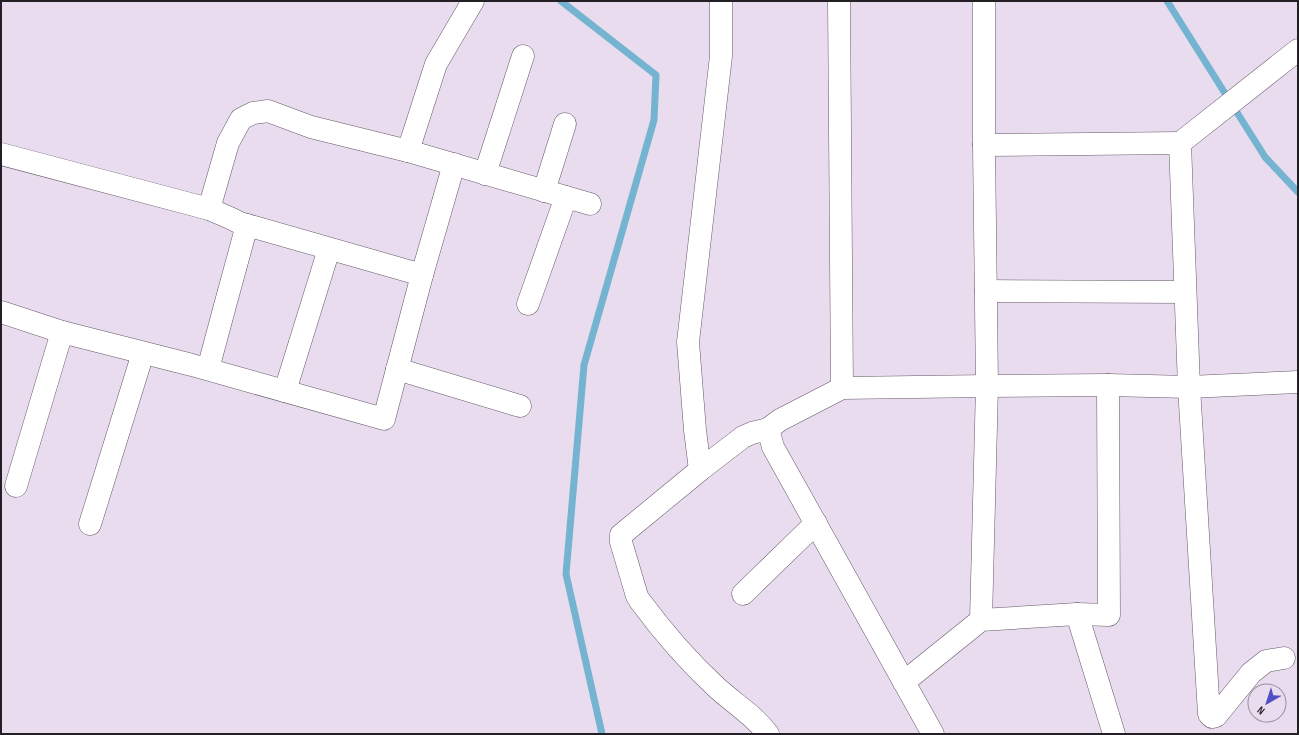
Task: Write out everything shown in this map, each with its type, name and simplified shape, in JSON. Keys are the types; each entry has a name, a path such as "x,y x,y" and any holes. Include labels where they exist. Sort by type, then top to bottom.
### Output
{"street":[{"path":"408,151 436,64 444,53 473,1"},
{"path":"700,470 695,430 688,342 721,56 721,1"},
{"path":"838,1 842,388"},
{"path":"981,620 987,386 984,1"},
{"path":"984,145 1185,139 1259,79 1298,50"},
{"path":"485,174 523,56"},
{"path":"209,209 228,143 241,119 253,113 268,111 311,127 408,151 590,204"},
{"path":"544,191 565,124"},
{"path":"1185,139 1185,292 1189,387 1209,714 1212,717 1216,716 1251,673 1266,661 1284,658"},
{"path":"1,154 209,209 248,225 422,275"},
{"path":"1,312 62,332 208,370 384,419 422,275 454,164"},
{"path":"528,304 566,197"},
{"path":"208,370 248,225"},
{"path":"285,391 329,249"},
{"path":"986,291 1185,292"},
{"path":"16,486 62,332"},
{"path":"90,524 143,353"},
{"path":"397,369 520,406"},
{"path":"768,734 761,724 693,666 658,625 639,598 621,542 621,535 700,470 743,437 768,429 780,420 842,388 1108,385 1189,387 1298,382"},
{"path":"904,682 981,620 1077,614 1109,615 1108,385"},
{"path":"768,429 773,446 933,734"},
{"path":"743,594 816,523"},
{"path":"1077,614 1114,734"}],"waterway":[{"path":"561,1 656,75 654,120 584,365 566,574 602,734"},
{"path":"1167,1 1265,157 1298,192"}]}
